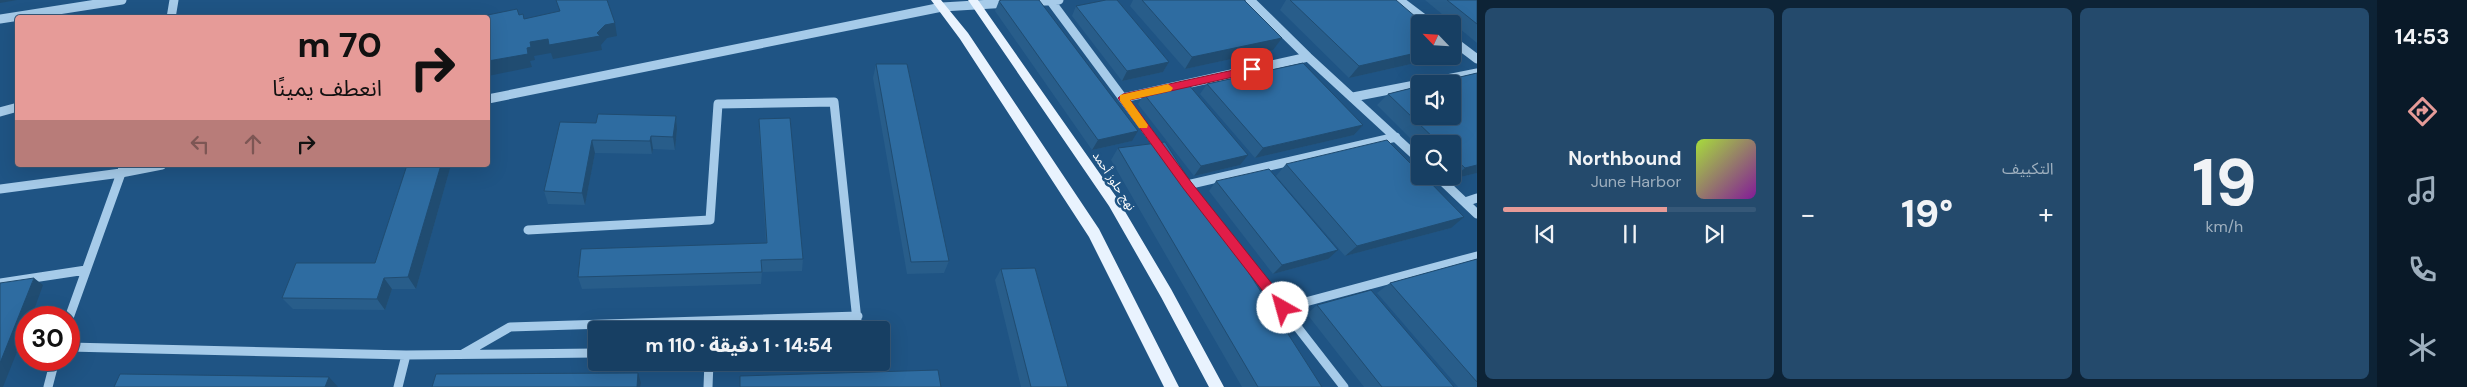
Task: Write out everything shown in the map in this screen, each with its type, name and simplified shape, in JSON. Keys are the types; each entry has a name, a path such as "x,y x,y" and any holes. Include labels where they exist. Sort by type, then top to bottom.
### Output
{"main road":[{"name":"نهج حلوز أحمد","path":"975,2 1113,202 1166,293 1216,387"},
{"path":"939,3 974,51 1094,233 1172,387"}],"street":[{"path":"26,15 122,0"},
{"path":"172,15 174,0"},
{"path":"1023,2 1053,0 1170,161"},
{"path":"1250,0 1308,57 1411,151"},
{"path":"1399,0 1419,15"},
{"path":"490,99 939,3 1014,3"},
{"path":"0,19 15,17"},
{"path":"1461,47 1477,59"},
{"path":"1123,98 1308,57"},
{"path":"1461,76 1477,73"},
{"path":"1353,97 1411,86"},
{"path":"528,230 710,220 718,104 834,102 858,321"},
{"path":"0,112 15,108"},
{"path":"1187,185 1396,137"},
{"path":"0,189 142,167"},
{"path":"73,306 122,169"},
{"path":"1446,185 1477,214"},
{"path":"1464,202 1477,198"},
{"path":"1205,208 1344,387"},
{"path":"1283,308 1477,256"},
{"path":"0,283 86,270"},
{"path":"461,355 510,327 858,316"},
{"path":"80,347 406,355 588,353"},
{"path":"398,387 406,355"},
{"path":"48,387 52,371"},
{"path":"708,387 709,371"}],"building":[{"path":"556,0 607,0 615,23 605,25 597,33 600,36 549,45 548,39 530,42 531,47 527,48 528,54 490,61 490,15 488,15 517,9 519,15 523,14 524,19 560,11"},
{"path":"1039,0 1138,131 1098,140 999,1"},
{"path":"1106,0 1117,0 1169,62 1127,71 1076,6"},
{"path":"1142,0 1244,0 1282,38 1192,57"},
{"path":"1290,0 1396,0 1414,15 1411,15 1411,54 1359,66"},
{"path":"1447,0 1477,0 1477,24"},
{"path":"1303,63 1363,125 1263,148 1207,84"},
{"path":"876,64 907,64 949,261 911,262"},
{"path":"1477,73 1477,165 1465,168 1461,164 1461,135 1431,135 1420,125 1461,125 1461,77"},
{"path":"1188,84 1248,155 1201,166 1144,94"},
{"path":"1411,88 1411,116 1388,94"},
{"path":"598,114 676,116 673,137 651,136 650,141 592,140 582,193 544,191 560,122 596,123"},
{"path":"790,118 803,259 761,260 762,272 578,277 581,249 767,243 759,119"},
{"path":"1387,140 1411,164 1411,185 1433,185 1464,217 1357,246 1286,164"},
{"path":"1165,142 1322,387 1258,387 1118,148"},
{"path":"406,167 440,167 408,277 384,278 377,299 282,298 296,263 375,263"},
{"path":"1269,169 1338,250 1282,265 1216,181"},
{"path":"1477,259 1477,382 1390,283"},
{"path":"1035,268 1068,387 1031,387 1001,269"},
{"path":"34,278 23,306 15,306 15,326 0,363 0,283"},
{"path":"1371,290 1454,387 1382,387 1317,305"},
{"path":"938,370 941,387 740,387 740,376"},
{"path":"638,373 637,387 432,387 436,374"},
{"path":"120,374 329,377 325,387 114,387"}],"slow traffic":[{"path":"1143,125 1123,98 1168,88"}],"route":[{"path":"1252,69 1123,98 1187,185 1283,308"}]}
